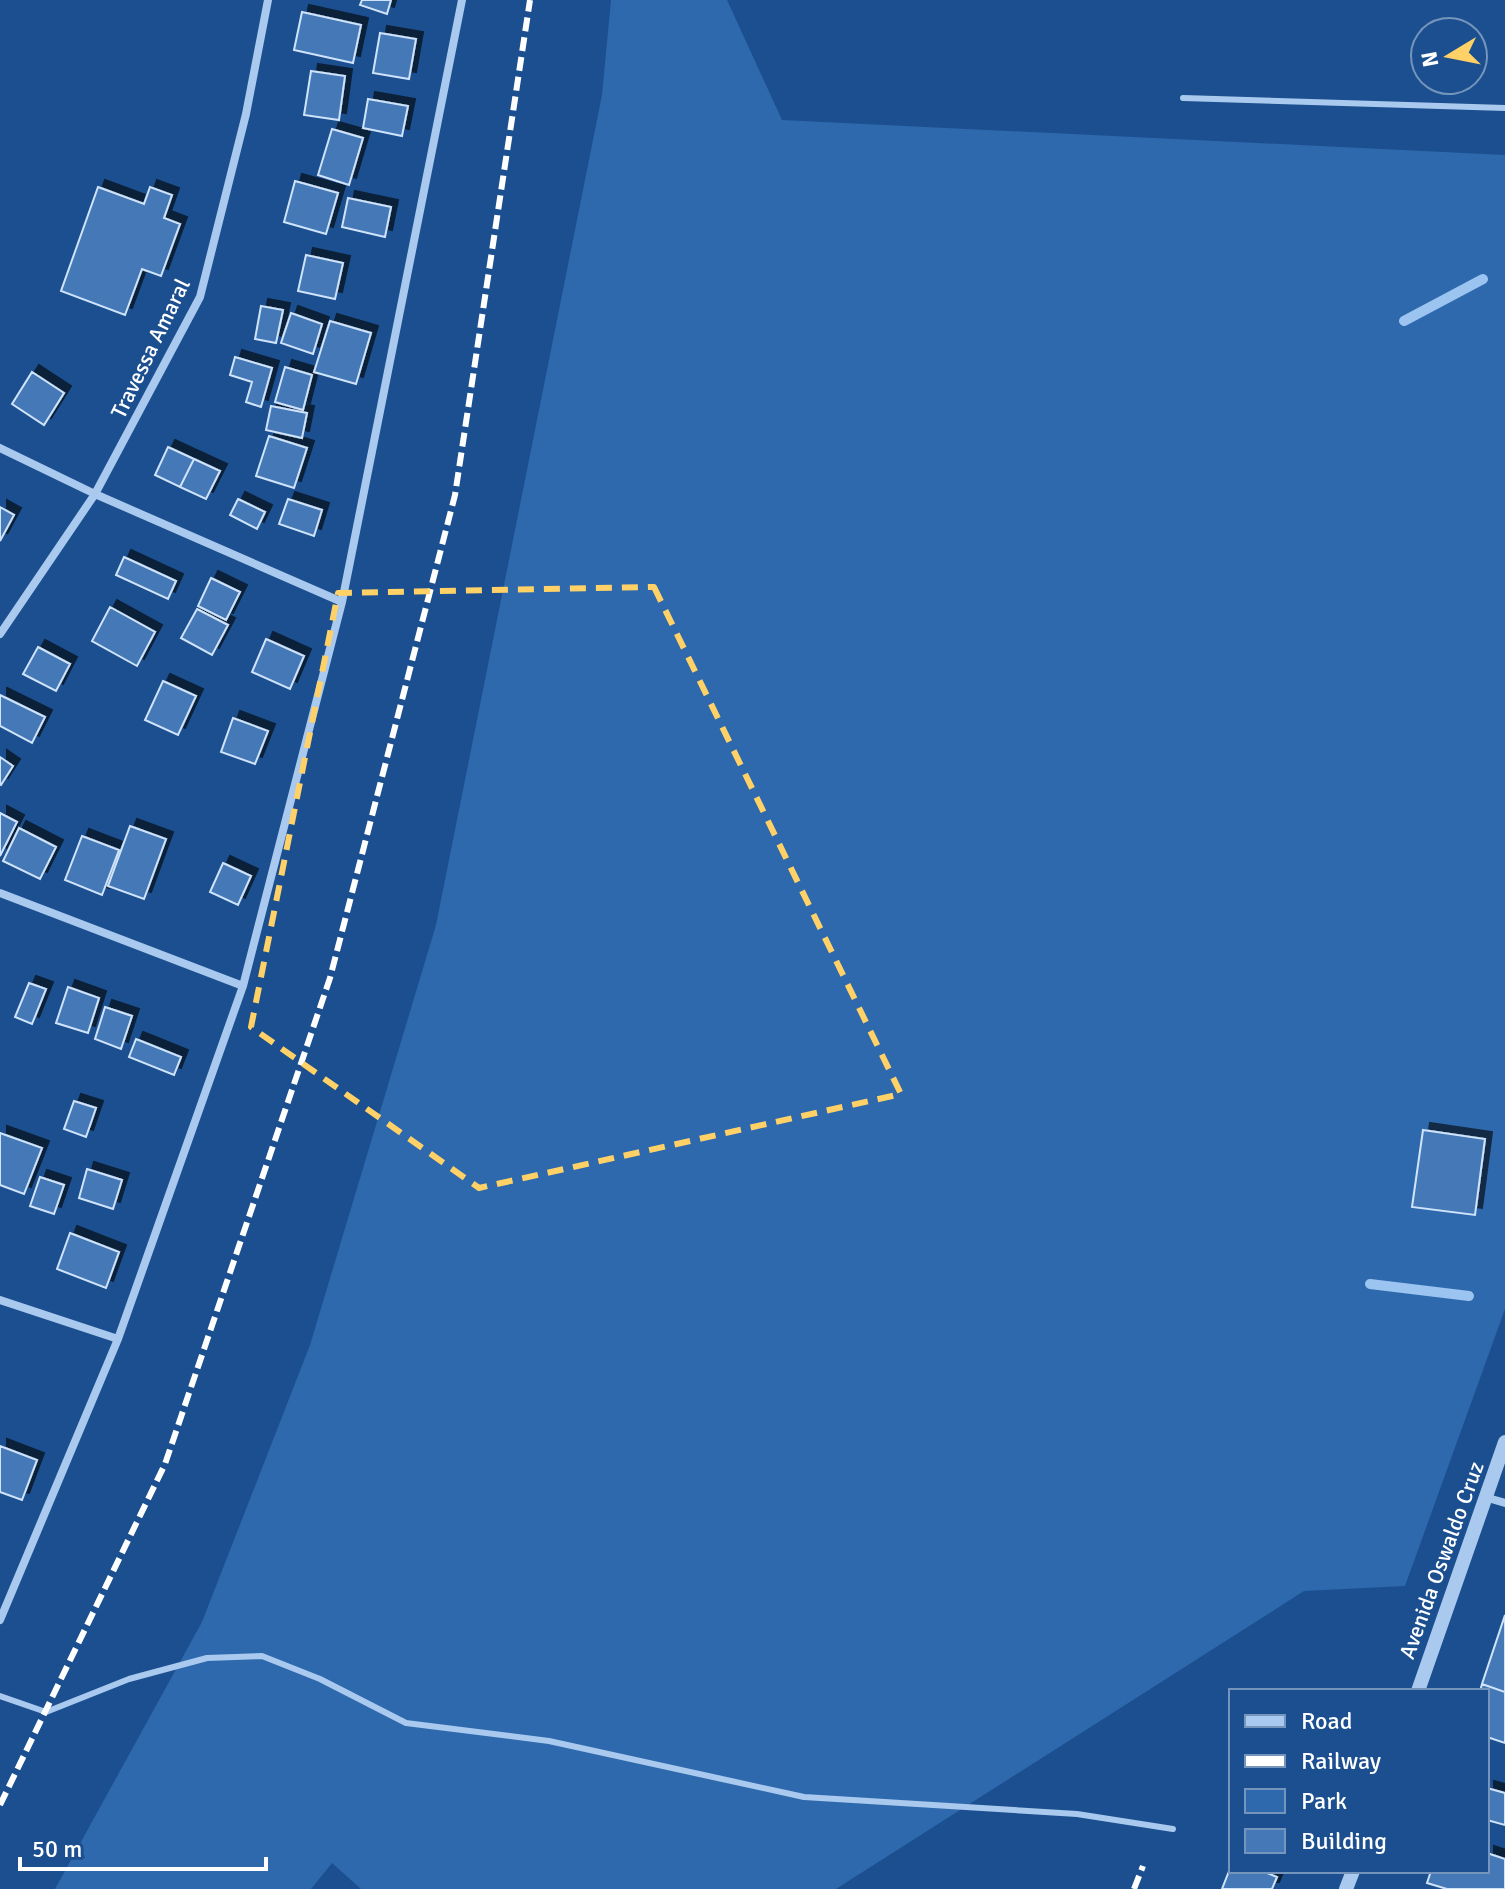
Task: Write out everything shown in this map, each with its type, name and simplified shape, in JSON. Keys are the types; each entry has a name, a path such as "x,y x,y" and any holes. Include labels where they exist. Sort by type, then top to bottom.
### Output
{"street":[{"name":"Travessa Amaral","path":"0,634 95,494 200,297 246,114 268,0"},
{"path":"0,1620 118,1339 243,986 342,602 462,0"},
{"path":"0,448 95,494 342,602"},
{"path":"0,893 243,986"},
{"path":"0,1300 118,1339"},
{"name":"Avenida Oswaldo Cruz","path":"1419,1689 1488,1498 1505,1442"},
{"path":"1488,1498 1505,1503"}],"lane":[{"path":"1183,98 1505,108"},
{"path":"0,1696 46,1712 129,1679 194,1661 262,1656 320,1679 406,1723 549,1741 804,1797 1077,1814 1173,1829"}],"highlighted area":[{"path":"654,587 901,1094 479,1188 251,1027 338,593"}],"green space":[{"path":"611,0 727,0 782,120 1505,155 1505,1309 1405,1586 1304,1591 836,1889 361,1889 332,1863 311,1889 55,1889 202,1622 310,1345 436,925 602,95"}],"building":[{"path":"362,0 391,0 387,14 360,5"},
{"path":"302,12 361,25 353,63 294,50"},
{"path":"380,33 416,39 409,79 373,73"},
{"path":"311,71 345,76 339,120 304,115"},
{"path":"368,99 408,106 402,136 363,128"},
{"path":"332,129 363,138 349,185 318,175"},
{"path":"295,181 338,193 326,234 284,222"},
{"path":"98,187 144,204 150,187 172,195 164,218 180,224 161,276 142,269 125,315 61,291"},
{"path":"348,198 391,207 385,237 342,227"},
{"path":"306,255 343,263 335,299 298,291"},
{"path":"261,306 283,310 276,343 255,339"},
{"path":"291,313 322,324 313,354 281,343"},
{"path":"330,321 371,333 356,384 314,372"},
{"path":"235,357 272,368 261,407 246,402 252,382 230,375"},
{"path":"285,367 312,375 303,410 275,402"},
{"path":"32,372 64,393 44,425 12,404"},
{"path":"271,406 307,413 302,438 266,430"},
{"path":"269,436 307,448 294,488 256,476"},
{"path":"168,447 194,459 180,487 155,475"},
{"path":"194,459 220,471 206,499 180,487"},
{"path":"238,499 265,512 257,529 230,515"},
{"path":"288,499 322,510 314,536 279,524"},
{"path":"0,507 14,515 0,541"},
{"path":"124,557 176,581 168,599 116,575"},
{"path":"211,578 240,592 226,620 198,606"},
{"path":"110,607 155,632 137,666 92,641"},
{"path":"197,609 228,625 212,655 181,638"},
{"path":"266,639 304,656 290,689 252,672"},
{"path":"38,647 70,664 56,691 23,674"},
{"path":"163,681 196,696 178,735 145,720"},
{"path":"0,695 45,717 32,743 0,726"},
{"path":"233,718 268,731 255,764 221,752"},
{"path":"0,757 13,766 1,785 0,784"},
{"path":"0,813 17,822 0,856"},
{"path":"130,826 166,839 144,899 108,886"},
{"path":"19,828 56,847 40,879 3,861"},
{"path":"82,836 119,850 102,895 65,880"},
{"path":"223,863 251,876 238,905 210,892"},
{"path":"29,983 46,989 32,1024 15,1017"},
{"path":"68,987 99,998 88,1033 56,1023"},
{"path":"105,1007 132,1016 121,1049 95,1039"},
{"path":"136,1039 181,1057 174,1075 129,1057"},
{"path":"74,1101 96,1108 86,1137 64,1129"},
{"path":"1423,1130 1485,1139 1475,1215 1412,1207"},
{"path":"0,1133 42,1148 24,1194 0,1185"},
{"path":"87,1169 122,1180 113,1209 79,1198"},
{"path":"40,1177 64,1185 54,1214 30,1206"},
{"path":"70,1233 119,1252 106,1288 57,1269"},
{"path":"0,1446 37,1460 22,1500 0,1492"},
{"path":"1505,1615 1505,1692 1482,1684"},
{"path":"1482,1684 1505,1692 1505,1743 1489,1738 1489,1689 1481,1689"},
{"path":"1489,1789 1505,1793 1505,1825 1489,1821"},
{"path":"1489,1854 1505,1859 1505,1889 1447,1889 1427,1883 1430,1873 1489,1873"},
{"path":"1229,1871 1267,1873 1277,1877 1272,1889 1222,1889"}],"waterway":[{"path":"1404,321 1483,279"},
{"path":"1370,1284 1469,1296"}],"railway":[{"path":"0,1805 165,1464 330,978 455,495 530,0"},
{"path":"1134,1889 1143,1866"}]}
